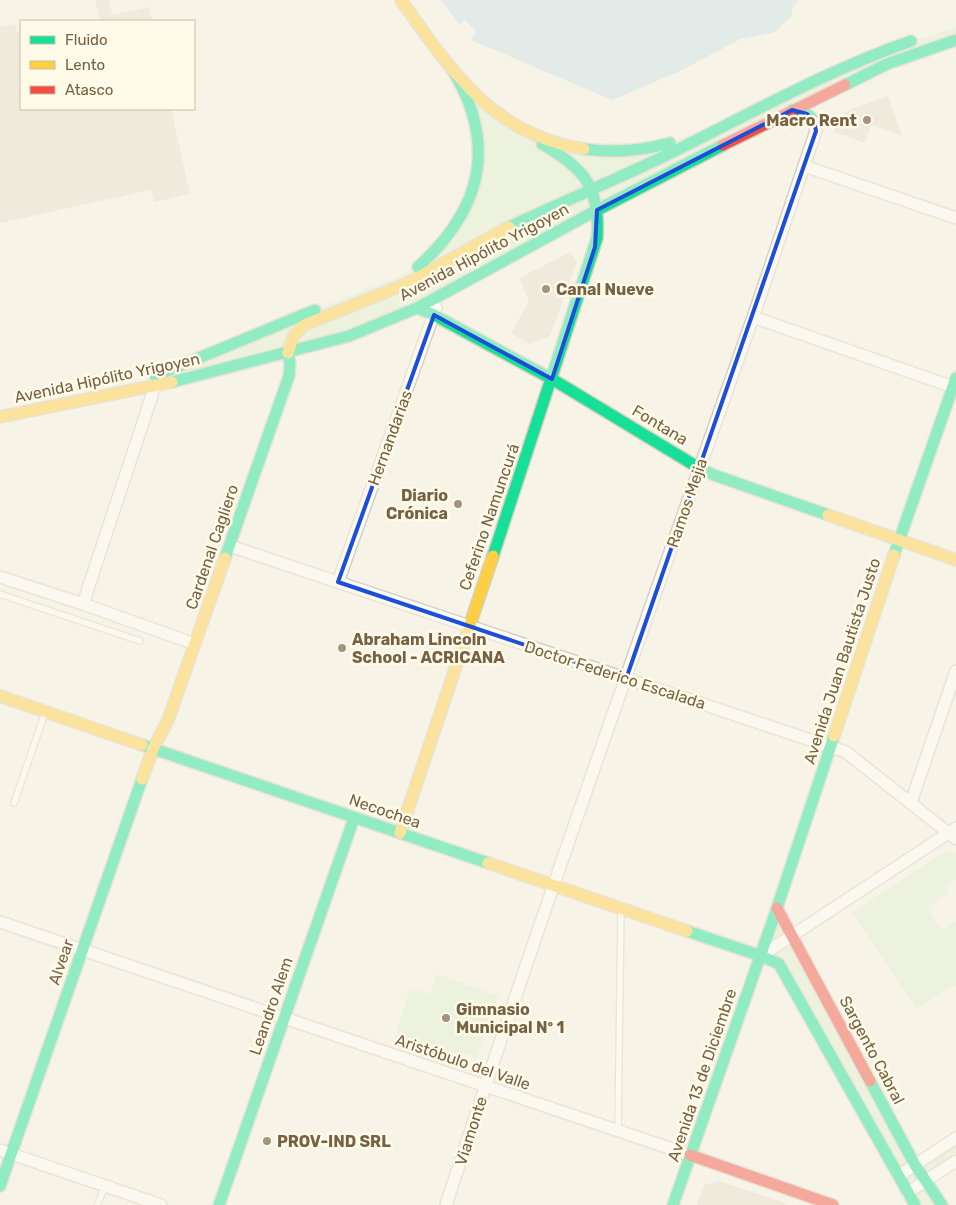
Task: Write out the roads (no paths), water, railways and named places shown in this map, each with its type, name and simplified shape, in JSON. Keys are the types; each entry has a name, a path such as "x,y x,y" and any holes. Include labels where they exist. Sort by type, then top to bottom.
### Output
{"main road":[{"path":"401,0 452,69 475,96 508,123 546,141 565,146 606,151 645,150 666,145 736,120"},
{"path":"288,353 293,337 304,325 406,284 499,231 679,149 874,54 919,39"},
{"name":"Avenida Hipólito Yrigoyen","path":"0,417 114,393 157,380 288,353 349,336 417,308 598,210 792,110 894,61 956,40"},
{"path":"157,380 285,321 399,276 418,266 444,243 454,231 473,190 478,144 468,100 452,69"},
{"path":"792,110 807,114 814,120"},
{"path":"492,111 519,131 566,157 582,172 592,188"},
{"name":"Ceferino Namuncurá","path":"400,833 552,379 597,238 598,210 592,188"},
{"name":"Fontana","path":"417,308 434,315 552,379 699,468 714,475 956,560"},
{"name":"Cardenal Cagliero","path":"153,749 168,720 289,376 290,364 288,353"},
{"name":"Avenida Juan Bautista Justo","path":"761,956 899,540 954,382"},
{"name":"Necochea","path":"0,696 761,956 779,964 907,1193 915,1204"},
{"name":"Alvear","path":"0,1186 153,749"},
{"name":"Leandro Alem","path":"219,1205 354,818"},
{"name":"Sargento Cabral","path":"777,908 915,1165 942,1205"},
{"name":"Avenida 13 de Diciembre","path":"673,1205 761,956"},
{"name":"Aristóbulo del Valle","path":"690,1156 829,1204"}],"street":[{"name":"Ramos Mejia","path":"554,886 753,317 816,131 814,120"},
{"path":"804,166 956,218"},
{"name":"Hernandarias","path":"338,582 441,295"},
{"path":"753,317 954,382"},
{"path":"83,604 157,380"},
{"name":"Doctor Federico Escalada","path":"230,546 846,752 954,834"},
{"path":"0,577 195,644"},
{"path":"911,802 956,671"},
{"path":"761,956 954,834"},
{"name":"Viamonte","path":"446,1205 554,886"},
{"name":"Aristóbulo del Valle","path":"0,922 690,1156"},
{"path":"898,1176 956,1138"},
{"path":"0,1150 161,1205"},
{"path":"907,1193 956,1161"}],"lane":[{"path":"0,594 140,641"},
{"path":"14,803 46,712"},
{"path":"618,1131 621,909"},
{"path":"98,1205 105,1186"}],"water":[{"path":"441,0 798,0 792,9 792,16 775,32 741,39 676,73 612,100 471,40 476,32 465,20 459,24"}],"place":[{"name":"Macro Rent","path":"867,120"},
{"name":"Canal Nueve","path":"546,289"},
{"name":"Diario Crónica","path":"458,504"},
{"name":"Abraham Lincoln School - ACRICANA","path":"342,648"},
{"name":"Gimnasio Municipal Nº 1","path":"446,1018"},
{"name":"PROV-IND SRL","path":"267,1141"}]}
